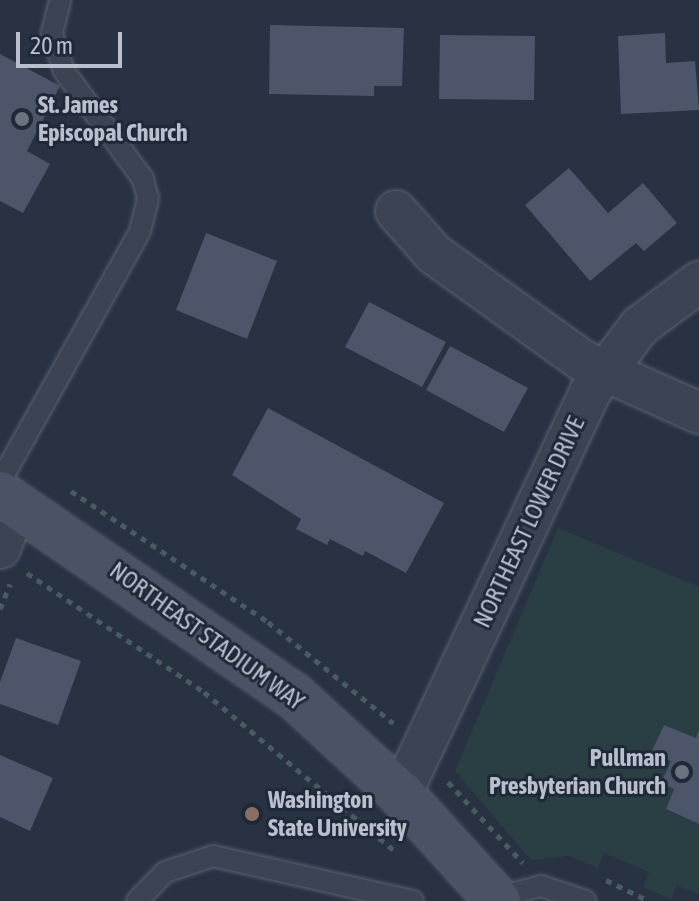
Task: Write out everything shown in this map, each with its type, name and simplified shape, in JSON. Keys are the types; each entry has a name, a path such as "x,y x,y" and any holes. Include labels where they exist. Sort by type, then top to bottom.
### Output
{"main road":[{"name":"NORTHEAST STADIUM WAY","path":"6,493 238,653 401,794 493,900"}],"street":[{"path":"396,211 434,254 583,361 699,413"},
{"name":"NORTHEAST LOWER DRIVE","path":"401,794 606,370 640,326 699,282"},
{"path":"6,493 10,558"}],"lane":[{"path":"6,493 140,231 148,198 143,179 64,71 52,33 60,0"},
{"path":"137,901 165,872 213,856 413,901"},
{"path":"493,900 541,886 586,901"}],"path":[{"path":"10,558 204,692 404,861"},
{"path":"0,609 16,578 32,576"},
{"path":"443,776 541,886"}],"green space":[{"path":"558,528 699,587 699,730 696,738 664,725 651,753 671,761 661,783 674,789 666,809 699,824 699,894 677,885 671,899 643,887 649,872 604,853 598,868 569,856 531,860 455,771"}],"building":[{"path":"270,25 404,28 402,86 374,86 374,96 269,94"},
{"path":"665,33 666,63 695,61 699,110 621,114 618,36"},
{"path":"440,35 535,36 534,100 439,99"},
{"name":"St. James Episcopal Church","path":"0,54 60,86 27,151 50,164 23,213 0,201"},
{"path":"569,168 608,213 643,183 677,223 644,251 636,243 590,281 525,205"},
{"path":"206,233 277,261 247,339 176,310"},
{"path":"369,302 446,342 422,387 345,347"},
{"path":"450,346 528,388 504,432 426,390"},
{"path":"268,408 444,503 406,573 365,551 363,556 330,539 327,545 296,529 301,519 232,475"},
{"path":"16,638 81,661 58,725 0,704 0,682"},
{"name":"Pullman Presbyterian Church","path":"664,725 696,738 699,730 699,824 666,809 674,789 661,783 671,761 651,753"},
{"path":"0,755 53,778 30,831 0,817"}],"place":[{"name":"St. James Episcopal Church","path":"22,119"},
{"name":"Pullman Presbyterian Church","path":"682,772"},
{"name":"Washington State University","path":"252,814"}]}
